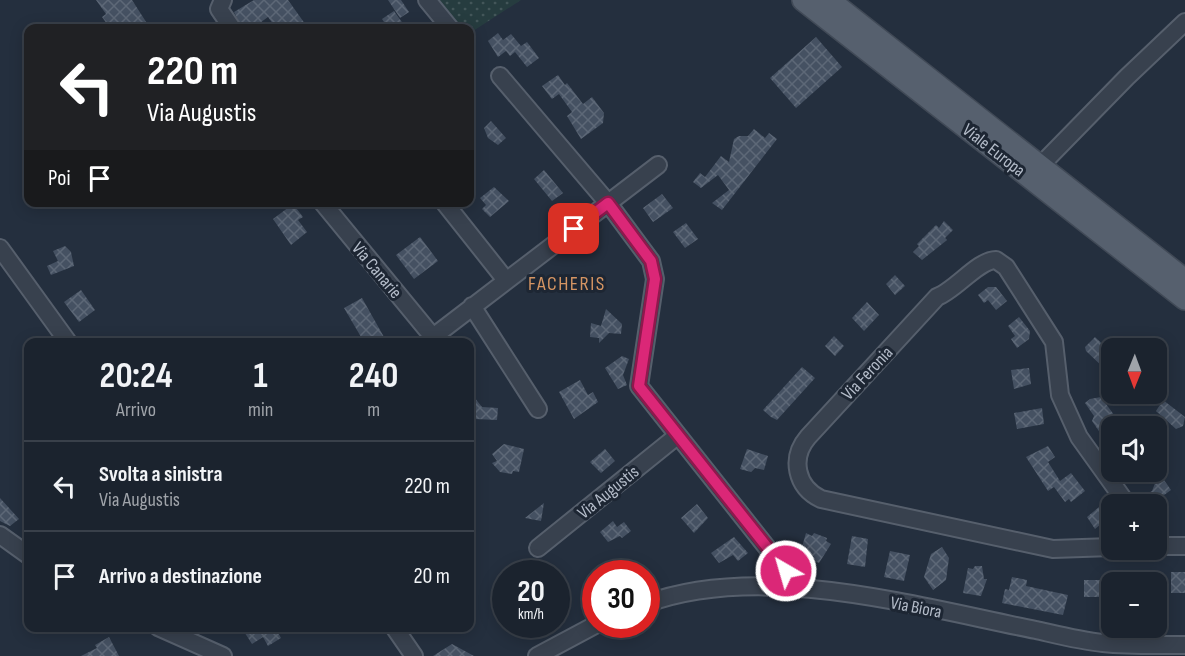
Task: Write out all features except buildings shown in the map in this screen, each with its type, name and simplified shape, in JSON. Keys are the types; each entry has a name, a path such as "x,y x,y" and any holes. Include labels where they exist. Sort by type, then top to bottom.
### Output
{"main road":[{"name":"Viale Europa","path":"803,0 1185,299"},
{"name":"Viale Europa","path":"829,0 1185,280"}],"street":[{"path":"223,0 219,9 229,24"},
{"path":"427,0 447,24"},
{"path":"1040,166 1127,76 1185,22"},
{"path":"500,76 608,203 651,261 655,279 639,386 800,588"},
{"path":"538,409 472,306 658,165"},
{"name":"Via Canarie","path":"326,207 433,337 472,306"},
{"path":"448,207 505,279"},
{"path":"0,248 66,338"},
{"name":"Via Feronia","path":"1101,547 1053,549 821,499 808,490 800,480 797,467 798,454 804,442 937,297 948,293 986,262 996,260 1006,267 1054,342 1060,395 1079,437 1120,494"},
{"name":"Via Augustis","path":"538,549 677,436"},
{"path":"7,540 24,534"},
{"path":"7,540 24,552"},
{"path":"1167,546 1185,546"},
{"name":"Via Biora","path":"660,599 727,586 800,588 893,602 1103,643 1185,645"},
{"path":"169,632 223,656"},
{"path":"397,632 414,656"},
{"path":"537,656 582,632"}],"green space":[{"path":"428,0 521,0 474,30 474,24 446,24"}],"district":[{"name":"FACHERIS","path":"567,283"}],"route":[{"path":"574,229 608,203 651,261 655,279 639,386 786,571"}]}
